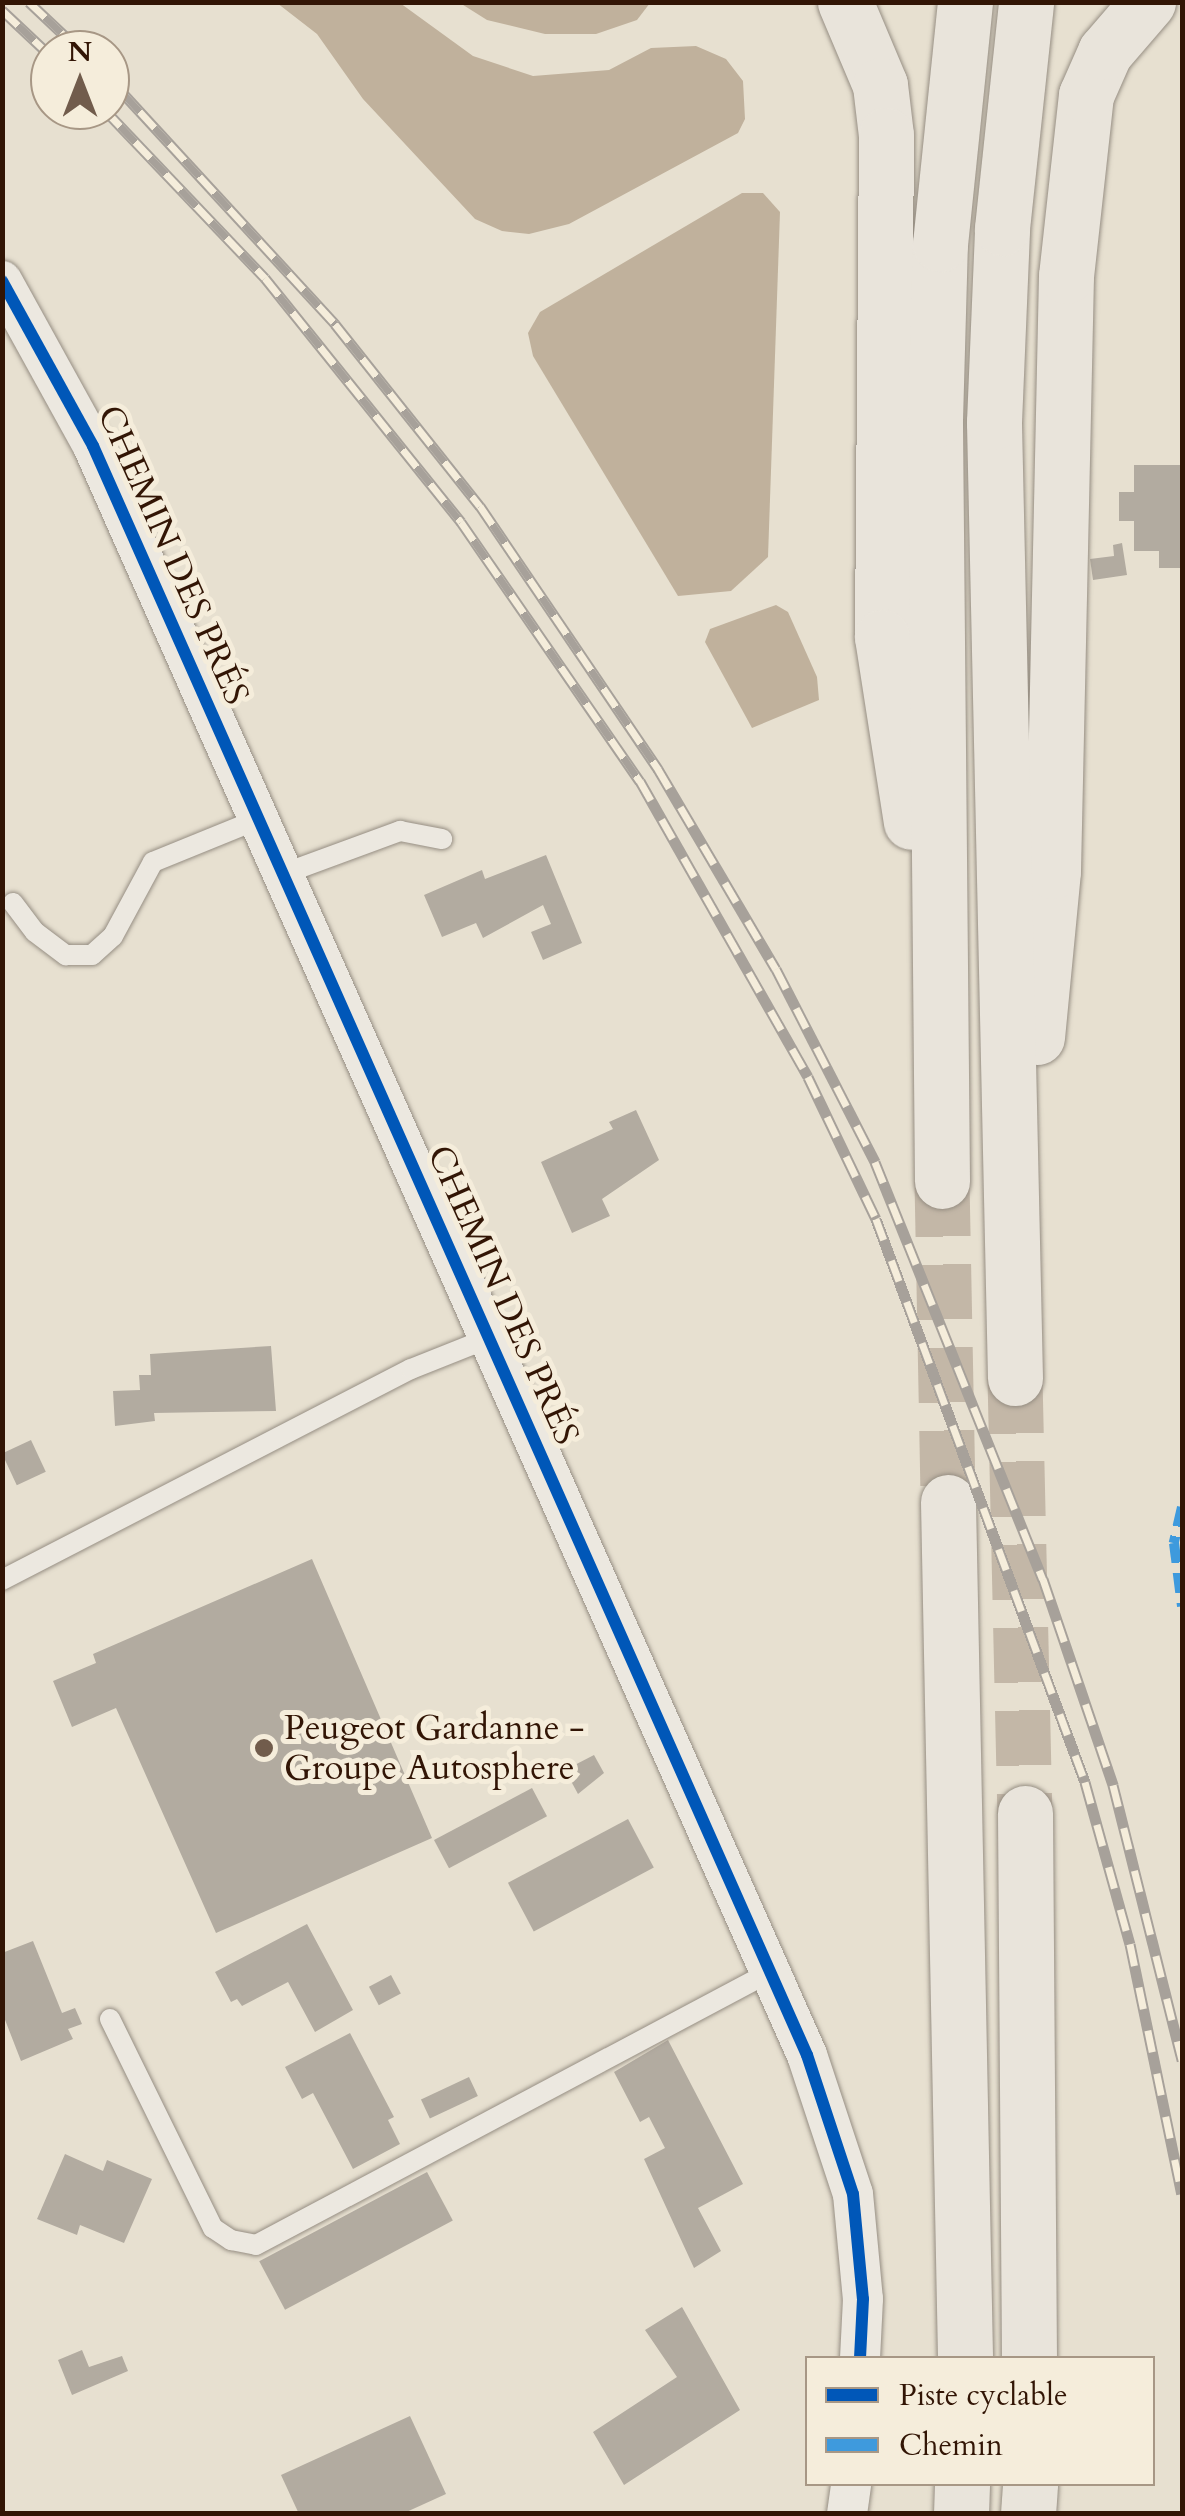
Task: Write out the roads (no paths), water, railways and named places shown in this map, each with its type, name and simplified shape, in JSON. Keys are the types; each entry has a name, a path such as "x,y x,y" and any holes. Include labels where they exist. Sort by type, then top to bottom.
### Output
{"highway":[{"path":"845,2 880,85 886,135 882,637 939,1008"},
{"path":"942,1181 935,420 940,244 964,2"},
{"path":"1014,1378 994,422 1017,68 1026,2"},
{"path":"1012,1289 1053,871 1058,407 1068,256 1094,70 1148,2"},
{"path":"948,1502 965,2356"},
{"path":"1025,1814 1029,2356"},
{"path":"961,2514 962,2486"},
{"path":"1028,2514 1030,2486"}],"street":[{"name":"CHEMIN DES PRÉS","path":"2,282 93,446 807,2055 853,2194 863,2300 860,2356"},
{"path":"847,2514 851,2486"}],"lane":[{"path":"14,903 35,932 66,954 92,954 113,936 153,862 259,819"},
{"path":"284,874 400,831 442,839"},
{"path":"2,1580 411,1369 489,1338"},
{"path":"110,2019 213,2228 230,2240 256,2245 770,1972"}],"tunnel":[{"path":"942,1181 948,1502"},
{"path":"1015,1378 1025,1813"}],"railway":[{"path":"29,2 59,30"},
{"path":"2,10 30,36"},
{"path":"130,101 335,324 480,506 658,769 776,969 875,1162 1043,1579 1113,1785 1182,2060"},
{"path":"124,130 265,278 461,522 640,781 808,1077 876,1219 1085,1782 1130,1944 1182,2194"}],"place":[{"name":"Peugeot Gardanne - Groupe Autosphere","path":"264,1748"}]}
